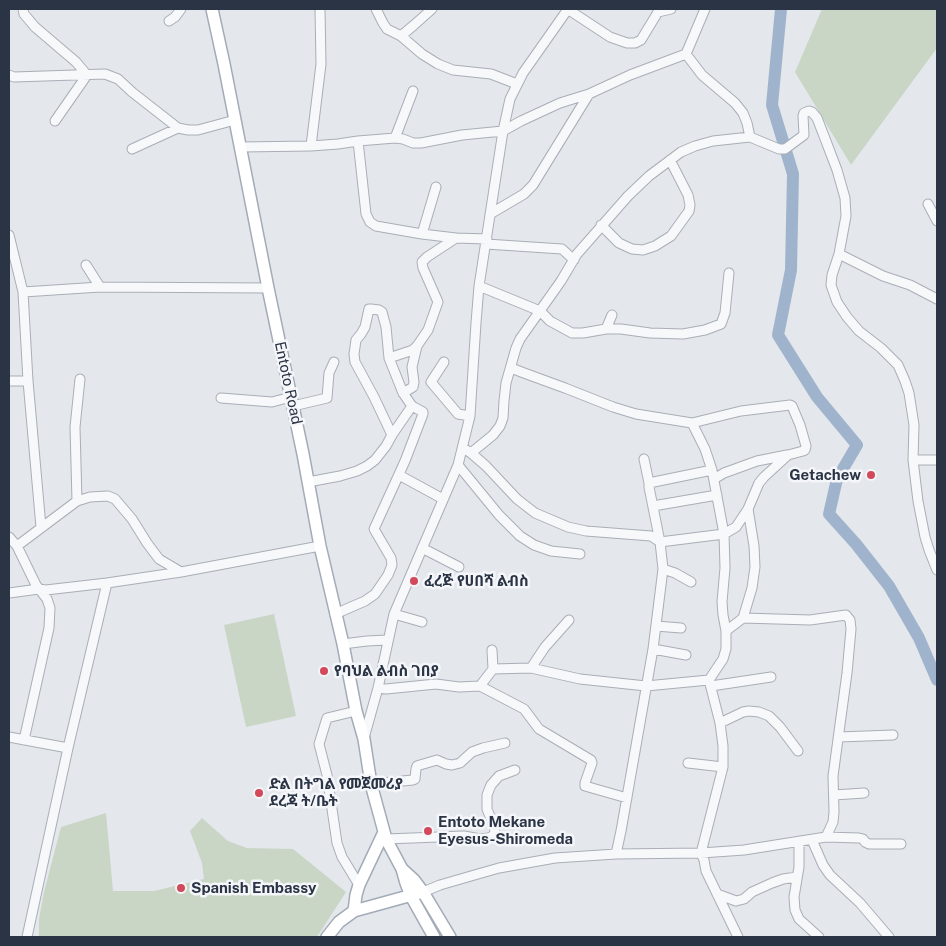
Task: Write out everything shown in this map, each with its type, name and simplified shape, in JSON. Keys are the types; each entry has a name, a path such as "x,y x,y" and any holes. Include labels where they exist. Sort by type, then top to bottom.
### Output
{"main road":[{"name":"Entoto Road","path":"212,9 320,546 343,644 356,711 364,739 371,784 385,836 402,869"},
{"path":"354,911 359,885 385,836"},
{"path":"402,869 423,892 450,937"},
{"path":"402,869 411,896 434,937"},
{"path":"327,937 339,922 354,911 423,892"}],"street":[{"path":"23,9 24,14 35,27 76,62 87,75"},
{"path":"169,21 176,17 182,9"},
{"path":"311,146 321,64 320,9"},
{"path":"376,9 387,29 401,36 422,54 438,64 453,70 491,74 517,84"},
{"path":"401,36 432,9"},
{"path":"467,451 479,286 503,131 510,99 523,73 570,11 610,37 627,43 635,43 640,40 658,12 671,9"},
{"path":"240,147 311,146 395,138 413,143 421,143 462,135 503,131 560,103 590,94 630,75 686,54 705,9"},
{"path":"686,54 702,75 735,103 743,113 750,137"},
{"path":"9,75 14,77 105,74 118,79 178,128 198,130 235,120"},
{"path":"55,121 87,75"},
{"path":"395,138 413,92"},
{"path":"490,214 524,194 533,185 590,94"},
{"path":"364,739 378,688 394,614 458,464 467,451 493,435 500,426 503,418 506,383 520,339 574,260 628,196 649,176 681,152 713,141 750,137 779,149 785,149 804,135 802,116 804,113 812,112 817,118 837,170 845,198 846,216 831,285 837,302 846,317 859,331 881,348 898,366 909,393 914,425 914,460 918,501 925,537 937,570"},
{"path":"132,150 178,128"},
{"path":"358,141 366,214 370,222 376,226 422,234 562,250 574,260"},
{"path":"602,225 619,244 632,249 643,250 655,246 671,236 689,210 690,205 688,195 670,160"},
{"path":"422,234 436,187"},
{"path":"928,204 937,221"},
{"path":"9,235 23,292 28,381 41,527"},
{"path":"389,358 413,350 428,330 438,302 422,262 427,256 456,238"},
{"path":"839,254 883,276 910,285 937,299"},
{"path":"86,265 100,287"},
{"path":"479,286 540,311 550,321 572,333 620,329 650,333 683,334 705,330 721,324 725,313 729,273"},
{"path":"23,292 100,287 268,288"},
{"path":"335,614 365,601 375,594 388,574 392,562 374,528 399,476 423,414 423,412 412,406 403,392 389,358 386,327 382,312 379,310 369,310 365,327 356,340 355,362 392,435"},
{"path":"606,329 612,315"},
{"path":"403,392 413,387 412,367 417,346"},
{"path":"221,398 292,402 327,398 329,372 334,362"},
{"path":"444,362 431,382 458,414 470,416"},
{"path":"511,368 636,414 692,423 741,411 792,406 800,425 806,450 757,461 724,473 649,483"},
{"path":"77,501 76,427 80,379"},
{"path":"9,381 28,381"},
{"path":"308,482 340,476 367,466 375,460 386,446 412,406"},
{"path":"692,423 705,450 713,475 724,534 725,568 722,602 726,631 726,649 723,659 710,683 720,723 723,746 722,767 701,853 716,894 738,937"},
{"path":"467,451 486,466 517,499 535,513 568,527 586,532 651,536 660,542 724,534 736,528 748,509 759,483 788,454"},
{"path":"616,854 653,649 663,569 660,542 644,459"},
{"path":"914,460 937,460"},
{"path":"458,464 499,515 520,536 534,545 550,550 580,554"},
{"path":"399,476 443,499"},
{"path":"653,506 717,495"},
{"path":"17,546 77,501 90,497 108,496 115,499 132,519 159,559 181,572"},
{"path":"726,631 743,618 752,588 755,567 754,546 748,509"},
{"path":"9,537 17,546 36,586 49,602 50,608 49,628 24,740"},
{"path":"9,593 107,584 320,546"},
{"path":"422,548 458,567"},
{"path":"663,569 691,582"},
{"path":"27,937 68,748 107,584"},
{"path":"394,614 422,622"},
{"path":"743,618 810,620 846,615 850,620 849,655 834,776 833,822 826,837"},
{"path":"531,668 545,647 569,620"},
{"path":"656,626 682,628"},
{"path":"343,644 387,640"},
{"path":"653,649 686,656"},
{"path":"480,686 492,669 492,650"},
{"path":"492,669 531,668 580,679 646,686 710,683 771,677"},
{"path":"378,688 386,689 436,684 459,687 480,686 524,709 539,729 591,760 592,763 585,786 627,798"},
{"path":"356,711 327,718 319,744 337,843 342,857 359,885"},
{"path":"720,723 743,712 759,712 769,716 798,751"},
{"path":"839,737 894,735"},
{"path":"9,737 68,748"},
{"path":"371,784 413,780 415,779 417,766 437,760 452,765 460,763 476,750 505,743"},
{"path":"688,763 722,767"},
{"path":"385,836 464,836 480,839 493,836 495,832 488,809 487,795 491,785 499,776 515,770"},
{"path":"834,795 864,793"},
{"path":"423,892 471,876 529,862 555,858 744,850 826,837 859,838 870,844 901,844"},
{"path":"812,840 823,865 830,875 860,903 889,937"},
{"path":"799,842 799,867 794,897 795,910 800,919 819,937"},
{"path":"716,894 736,901 744,899 752,892 767,885 783,879 797,877"}],"green space":[{"path":"822,9 937,9 937,48 851,165 795,72"},
{"path":"274,614 296,716 246,727 224,625"},
{"path":"106,813 113,891 154,891 204,879 202,863 190,831 202,818 228,841 247,848 293,849 346,892 317,937 39,937 39,919 44,892 61,827"}],"waterway":[{"path":"781,9 772,105 793,174 791,270 778,335 817,397 857,445 837,479 829,514 856,544 889,586 919,638 937,680"}],"place":[{"name":"Getachew","path":"871,475"},
{"name":"ፈረጅ የሀበሻ ልብስ","path":"414,581"},
{"name":"የባህል ልብስ ገበያ","path":"324,671"},
{"name":"ድል በትግል የመጀመሪያ ደረጃ ት/ቤት","path":"259,793"},
{"name":"Entoto Mekane Eyesus-Shiromeda","path":"428,831"},
{"name":"Spanish Embassy","path":"181,888"}]}
